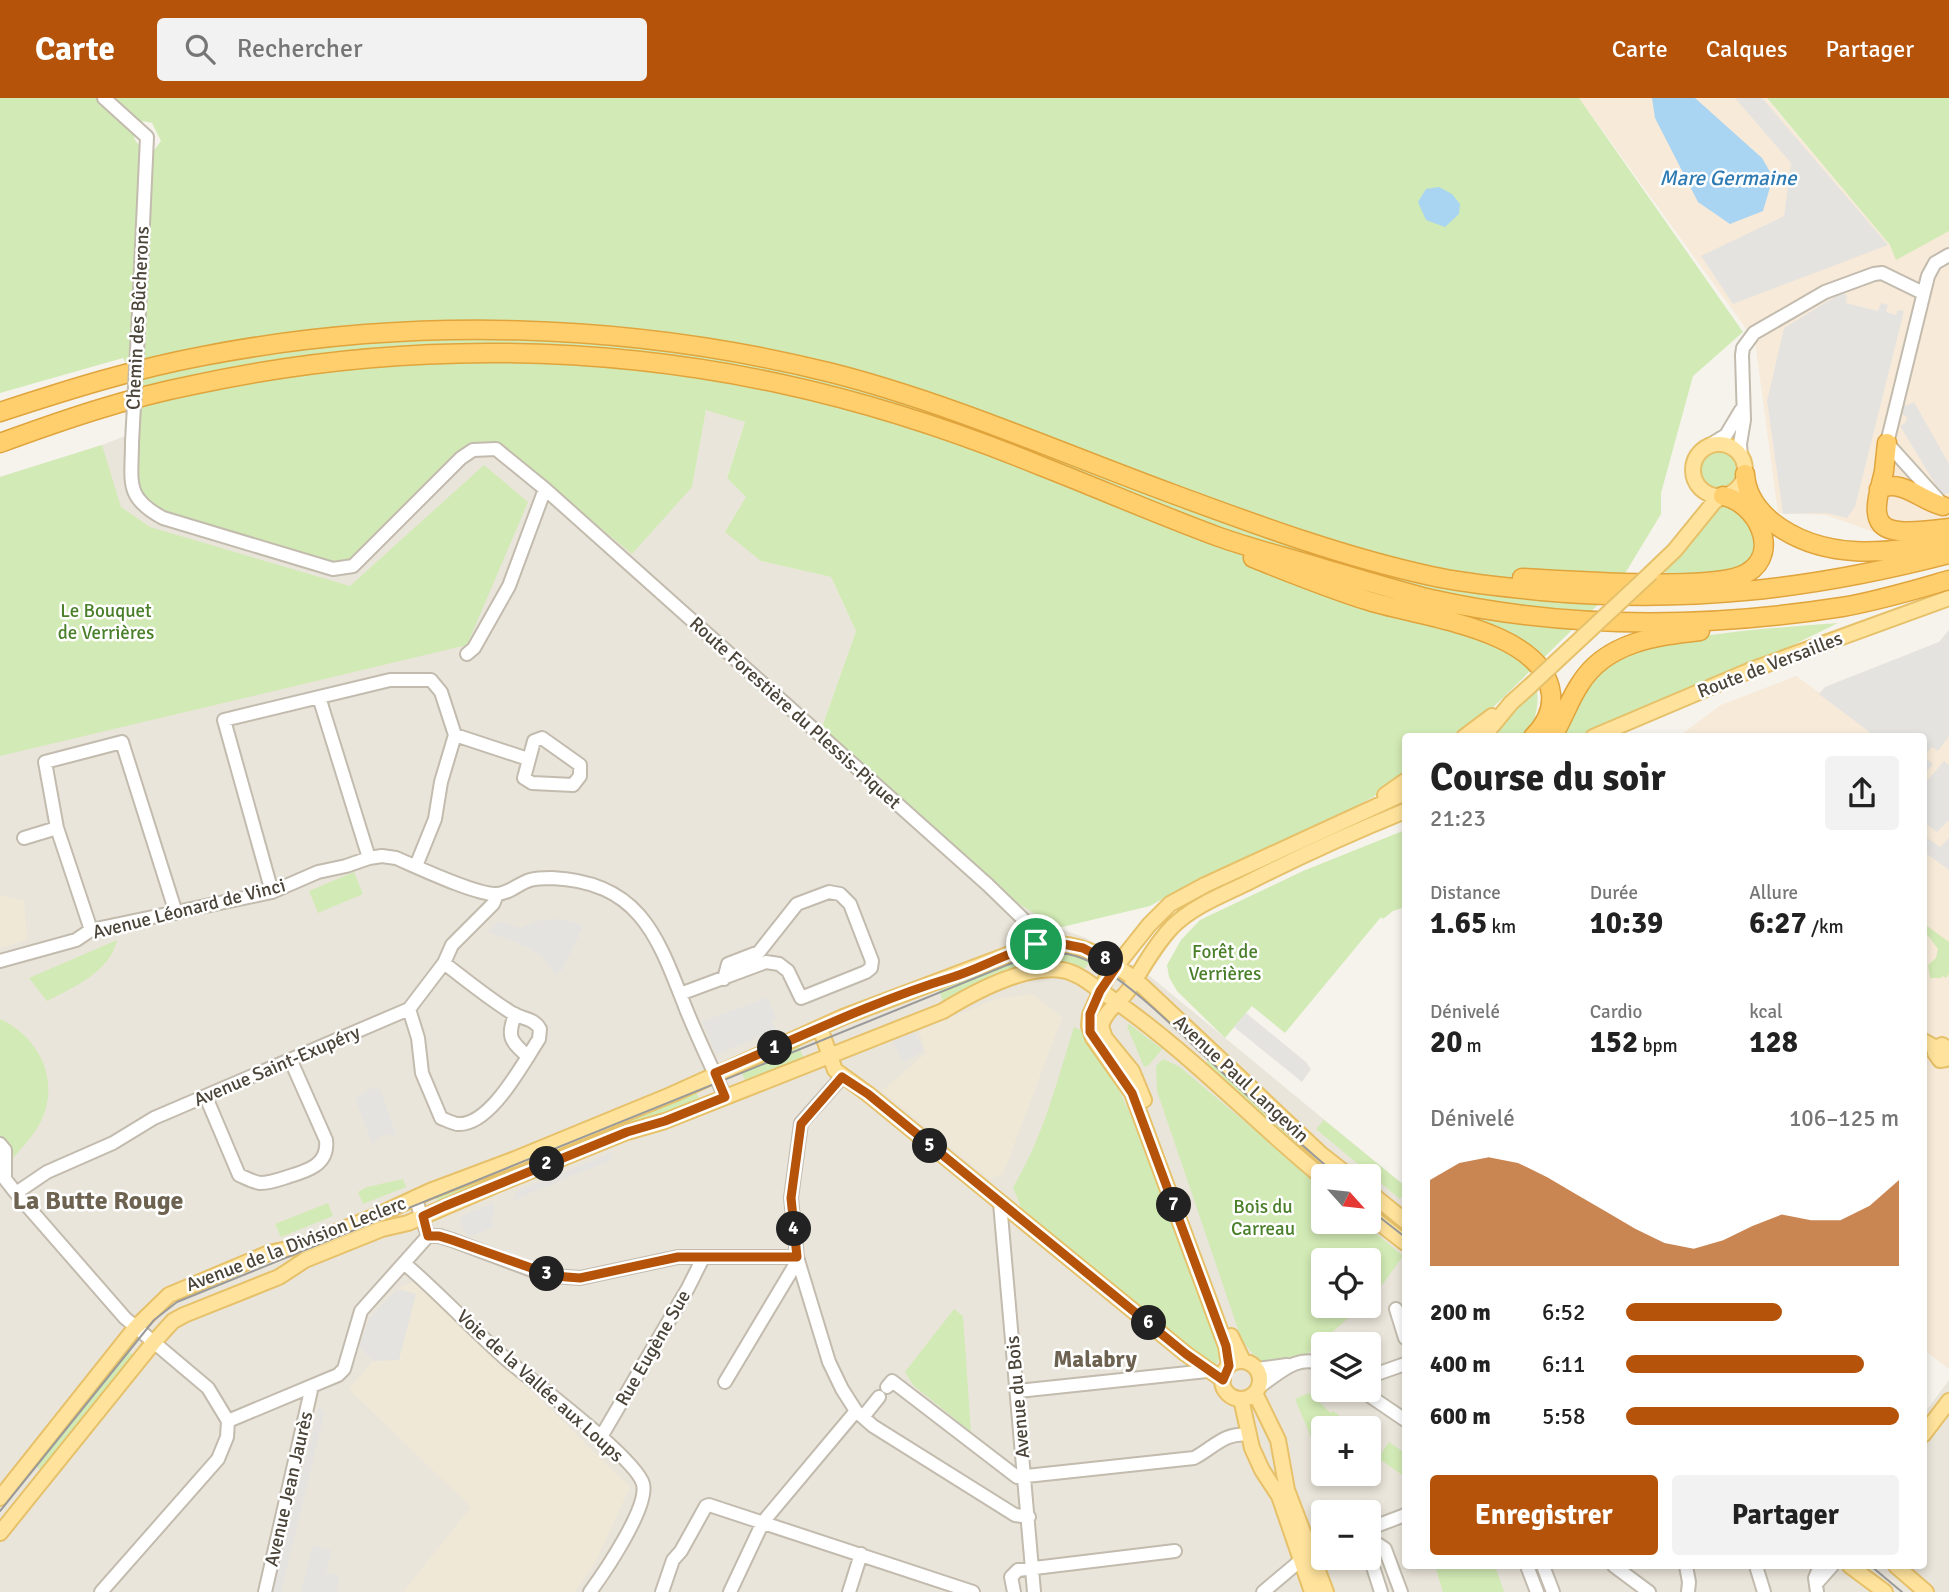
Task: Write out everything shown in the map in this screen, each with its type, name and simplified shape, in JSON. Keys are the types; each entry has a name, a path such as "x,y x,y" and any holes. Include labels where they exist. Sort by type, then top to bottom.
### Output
{"highway":[{"path":"0,412 77,387 179,361 274,345 343,337 470,330 590,335 672,343 752,355 833,374 961,412 1241,519 1374,561 1432,576 1499,587 1609,597 1711,594 1815,584 1949,554"},
{"path":"0,443 79,414 189,385 308,364 414,354 535,353 609,358 663,363 786,385 914,420 1037,464 1223,538 1432,599 1501,611 1572,618 1719,622 1844,607 1949,580"},
{"path":"1887,443 1876,508 1879,518 1887,528 1895,531 1949,528"},
{"path":"1745,474 1746,487 1766,517 1792,534 1817,545 1863,552 1898,550 1949,541"},
{"path":"1879,489 1896,485 1946,507"},
{"path":"1374,561 1389,558 1431,567 1507,577 1669,582 1727,579 1754,568 1762,554 1764,539 1758,523 1744,505 1723,496"},
{"path":"1223,538 1237,552 1280,569 1368,601 1493,636 1526,652 1544,671 1552,698 1546,721 1536,733"},
{"path":"1554,733 1580,683 1608,656 1626,646 1650,638 1712,629 1719,622"}],"main road":[{"path":"1469,733 1531,685 1651,573 1683,539 1714,502 1738,488 1745,474 1741,456 1729,445 1708,446 1698,455 1692,467 1699,499 1683,539"},
{"path":"1698,486 1709,494 1723,496"},
{"name":"Route de Versailles","path":"1602,733 1751,670 1949,598"},
{"path":"1486,733 1511,703"},
{"path":"1475,733 1487,719"},
{"path":"1346,820 1402,783"},
{"path":"1223,1380 1236,1363 1230,1335 1137,1081 1128,1064 1105,1038 1100,1003 1117,966 1161,912 1184,896 1402,794"},
{"path":"1100,1003 1117,1002 1171,928 1188,914 1319,847 1402,812"},
{"name":"Avenue de la Division Leclerc","path":"0,1498 135,1328 162,1300 182,1288 269,1253 301,1246 379,1215 415,1197 673,1094 820,1028 932,982 953,977 1036,944 1068,943 1117,966"},
{"name":"Avenue Paul Langevin","path":"1117,966 1135,978 1334,1164"},
{"name":"Avenue de la Division Leclerc","path":"0,1533 153,1343 173,1321 184,1315 279,1277 305,1260 382,1228 423,1216 627,1132 665,1121 943,1011 963,999 1027,972 1066,971 1082,978"},
{"name":"Avenue Paul Langevin","path":"1082,978 1100,1003 1117,1002 1134,1013 1199,1065 1311,1167"},
{"path":"820,1028 835,1070 842,1077 868,1094 1207,1371 1223,1380 1226,1391 1252,1393"},
{"path":"1381,1202 1402,1219"},
{"path":"1381,1224 1402,1241"},
{"path":"1236,1363 1251,1363 1260,1378 1252,1393 1251,1441 1262,1470 1279,1496 1312,1592"},
{"path":"1252,1393 1278,1440 1287,1490 1326,1592"},
{"path":"1927,1430 1949,1401"},
{"path":"1251,1441 1263,1449 1278,1440"},
{"path":"1854,1569 1885,1592"},
{"path":"1899,1569 1926,1592"}],"street":[{"name":"Chemin des Bûcherons","path":"104,98 147,137 132,442 132,490 137,499"},
{"path":"1946,507 1887,443 1928,276 1935,263 1949,255"},
{"path":"1741,456 1740,444 1745,420 1742,355 1754,333 1825,292 1874,274 1882,273 1923,293"},
{"path":"1708,446 1720,441 1733,427 1745,399"},
{"name":"Route Forestière du Plessis-Piquet","path":"137,499 147,509 163,517 333,569 353,566 461,458 473,450 496,449 545,489 988,885 1025,921 1036,944"},
{"path":"467,654 474,648 509,586 545,489"},
{"path":"272,892 224,720 390,680 431,680 441,692 455,735 441,782 435,819 416,866"},
{"path":"319,697 369,858"},
{"path":"455,735 528,759"},
{"path":"542,738 580,765 580,776 573,785 532,783 524,778 528,759 534,741 542,738"},
{"path":"90,930 57,828 45,762 122,742 176,913"},
{"path":"24,838 57,828"},
{"name":"Avenue Léonard de Vinci","path":"0,961 76,940 90,930 272,892 318,872 382,856 396,858 497,895"},
{"path":"497,895 529,880 549,878 576,880 604,890 628,904 648,923 662,947 708,1063 725,1097"},
{"path":"680,994 724,979 766,962 779,964 788,971 801,998 866,972 871,968 872,961 850,904 840,894 829,891 797,904 759,953 728,964 724,979"},
{"name":"Avenue Saint-Exupéry","path":"16,1193 47,1172 113,1143 154,1118 409,1009 444,962 452,945 493,904 497,895"},
{"path":"409,1009 418,1038 422,1073 442,1118 458,1124 475,1121 490,1110 539,1039 540,1029 532,1020 515,1014 444,962"},
{"path":"515,1014 510,1037 528,1056"},
{"path":"206,1097 239,1175 257,1183 271,1182 312,1169 321,1161 327,1150 326,1140 291,1061"},
{"path":"842,1077 801,1124 791,1198 797,1259 829,1362 842,1390 860,1414 881,1432 1015,1515 1029,1517"},
{"path":"0,1144 5,1150 2,1179 135,1328 208,1388 228,1422 227,1437 218,1460 101,1592"},
{"path":"415,1197 428,1236"},
{"name":"Avenue du Bois","path":"1000,1203 1034,1592"},
{"path":"428,1236 452,1240 554,1276 580,1278 678,1257 797,1259"},
{"path":"228,1422 338,1375 344,1369 361,1311 428,1236"},
{"name":"Rue Eugène Sue","path":"601,1437 703,1258"},
{"path":"725,1382 797,1259"},
{"name":"Voie de la Vallée aux Loups","path":"405,1264 505,1358 601,1437 641,1477 644,1496 613,1561 590,1592"},
{"path":"1396,1309 1402,1328"},
{"path":"1257,1369 1301,1360 1311,1362"},
{"path":"1252,1393 1291,1364"},
{"path":"1381,1372 1402,1365"},
{"path":"1017,1391 1207,1371"},
{"path":"730,1592 763,1521 892,1381 1017,1477 1194,1458 1235,1433 1251,1441"},
{"name":"Avenue Jean Jaurès","path":"265,1592 312,1386"},
{"path":"1379,1402 1402,1418"},
{"path":"662,1592 673,1560 709,1505 973,1592"},
{"path":"1381,1532 1402,1517"},
{"path":"1381,1547 1385,1549 1401,1592"},
{"path":"1014,1592 1011,1577 1018,1570 1175,1551"},
{"path":"849,1592 861,1554"},
{"path":"1263,1592 1301,1560"},
{"path":"1528,1569 1537,1592"},
{"path":"1544,1569 1553,1592"},
{"path":"1622,1569 1649,1592"},
{"path":"1687,1569 1688,1592"},
{"path":"1757,1569 1764,1592"},
{"path":"1817,1588 1815,1578 1819,1569"},
{"path":"1817,1588 1830,1569"},
{"path":"1376,1570 1381,1592"}],"shaded area":[{"path":"1579,98 1766,98 1890,245 1896,259 1949,231 1949,528 1896,540 1826,515 1778,513 1755,341"},
{"path":"1735,98 1762,98 1888,245 1733,304 1701,256 1784,216 1791,163"},
{"path":"1841,293 1847,295 1846,303 1878,311 1881,303 1888,305 1886,312 1896,315 1898,310 1904,311 1855,507 1847,518 1826,513 1783,514 1767,401 1784,328"},
{"path":"1903,400 1906,406 1914,402 1949,464 1949,493 1942,495 1900,426 1906,422 1907,417 1899,412"},
{"path":"706,409 745,422 727,477 746,497 761,561 831,577 856,631 821,730 1058,928 1086,938 1146,973 1378,1164 1311,1164 1311,1234 1381,1234 1381,1166 1402,1184 1402,1569 1927,1569 1927,1410 1949,1380 1949,1592 0,1592 0,477 138,431 461,450 480,442 501,446 553,487 692,487"},
{"path":"1949,630 1949,1369 1927,1352 1927,733 1683,733 1721,705 1796,676 1820,693 1825,687 1939,642"},
{"path":"1949,630 1949,736 1938,751 1932,747 1927,752 1927,733 1871,733 1819,694 1825,687 1939,642"},
{"path":"1927,759 1933,764 1927,771"},
{"path":"1944,761 1949,765 1949,820 1937,832 1927,825 1927,781"},
{"path":"1927,838 1940,847 1949,838 1949,870 1927,854"},
{"path":"0,895 24,901 27,940 0,948"},
{"path":"499,921 520,928 536,921 572,921 583,927 562,970 556,975 540,955 488,932"},
{"path":"1032,994 1062,1017 1003,1174 989,1179 882,1091 926,1053 919,1031 996,999"},
{"path":"767,997 776,1018 772,1020 776,1031 716,1054 702,1022"},
{"path":"1246,1013 1306,1062 1311,1069 1302,1082 1234,1027"},
{"path":"912,1028 924,1051 903,1062 891,1037"},
{"path":"371,1088 380,1089 396,1134 381,1136 372,1144 355,1099"},
{"path":"613,1152 611,1160 514,1200 517,1191"},
{"path":"493,1203 494,1227 469,1237 459,1217"},
{"path":"418,1280 630,1487 594,1565 574,1592 403,1592 471,1507 349,1389 373,1361 359,1347 369,1318 397,1289"},
{"path":"397,1289 416,1294 399,1360 373,1361 359,1347 369,1318"},
{"path":"318,1408 325,1411 281,1592 272,1592"},
{"path":"313,1545 332,1551 326,1572 340,1576 336,1592 301,1592"}],"green space":[{"path":"0,98 1579,98 1743,332 1693,376 1661,493 1661,514 1618,585 1470,730 1466,733 1402,733 1402,777 1382,792 1297,838 1179,890 1150,906 1058,928 1016,902 821,730 856,631 831,577 761,561 725,532 746,497 727,478 745,422 706,410 692,487 632,554 501,446 480,442 461,450 354,559 334,563 164,513 149,503 136,489 139,384 123,358 0,393","holes":["143,121 152,123 161,141 152,153 134,138"]},
{"path":"1767,98 1949,98 1949,231 1896,260 1890,245"},
{"name":"Le Bouquet de Verrières","path":"102,445 121,507 150,527 350,586 484,465 528,502 467,645 0,756 0,477"},
{"path":"1719,450 1733,455 1738,469 1733,483 1719,488 1705,483 1700,469 1705,455"},
{"path":"1722,503 1741,513 1750,525 1754,547 1750,558 1741,566 1728,571 1670,576 1663,570"},
{"path":"1838,623 1789,647 1585,733 1565,733 1576,706 1589,686 1612,661 1657,645 1747,631"},
{"path":"1537,690 1537,710 1529,728 1524,733 1492,733"},
{"name":"Forêt de Verrières","path":"1402,831 1402,908 1383,919 1381,917 1285,1033 1252,1006 1225,1038 1177,991 1169,977 1167,965 1181,940 1200,920 1303,871"},
{"path":"354,872 363,894 318,913 309,891"},
{"path":"1927,926 1949,942 1949,974 1946,978 1930,978 1928,965 1936,958 1938,949 1927,934"},
{"path":"117,940 107,961 99,970 47,1001 29,978"},
{"path":"1059,947 1093,958 1083,970 1056,963 1035,965 944,1004 937,985 1021,954"},
{"path":"0,1019 25,1036 42,1060 47,1074 47,1104 42,1119 12,1159 10,1148 0,1137"},
{"path":"1129,1024 1162,1049 1149,1065 1144,1067 1127,1026"},
{"name":"Bois du Carreau","path":"1074,1027 1081,1030 1116,1084 1131,1116 1221,1356 1215,1366 1023,1213 1013,1187 1041,1129"},
{"path":"798,1044 804,1059 746,1083 740,1068"},
{"path":"1211,1057 1328,1164 1312,1164 1203,1066"},
{"name":"Bois du Carreau","path":"1163,1059 1180,1067 1311,1178 1311,1234 1376,1234 1402,1255 1381,1285 1381,1248 1311,1248 1311,1318 1348,1318 1332,1332 1311,1332 1311,1351 1307,1354 1261,1363 1242,1341 1157,1091 1156,1066"},
{"path":"694,1088 700,1101 439,1206 434,1193"},
{"path":"1324,1120 1378,1164 1358,1164 1316,1129"},
{"path":"1381,1166 1402,1184 1400,1199 1381,1183"},
{"path":"403,1179 406,1187 363,1204 358,1192 367,1187"},
{"path":"328,1203 333,1216 281,1237 275,1224"},
{"path":"954,1309 963,1316 971,1432 913,1385 905,1372"},
{"path":"124,1348 137,1358 45,1473 32,1463"},
{"path":"1309,1393 1311,1402 1319,1402 1331,1413 1333,1411 1340,1416 1311,1416 1311,1437 1295,1399"},
{"path":"1389,1442 1402,1451 1402,1475 1381,1460 1381,1454"},
{"path":"1436,1569 1496,1569 1504,1592 1443,1592"}],"water":[{"name":"Mare Germaine","path":"1652,98 1695,98 1762,158 1773,177 1763,211 1730,224 1698,202 1655,118"},
{"path":"1439,187 1452,194 1460,204 1459,214 1445,227 1426,220 1418,202 1426,189"}],"tram line":[{"path":"0,1511 154,1320 177,1302 1032,955 1071,955 1084,959 1112,975 1156,1011 1324,1164"},
{"path":"1381,1218 1402,1235"},
{"path":"1875,1569 1902,1592"}],"district":[{"name":"La Butte Rouge","path":"98,1201"},
{"name":"Malabry","path":"1095,1359"}],"route":[{"path":"1068,943 1117,966 1106,979 1090,1014 1090,1032 1132,1093 1226,1346 1229,1366 1223,1380 1186,1354 868,1094 842,1077 801,1124 791,1198 797,1257 678,1257 614,1273 580,1278 554,1276 452,1240 428,1236 423,1216 627,1132 665,1121 725,1097 715,1073 785,1045 843,1017 1036,944 1068,943"}]}
